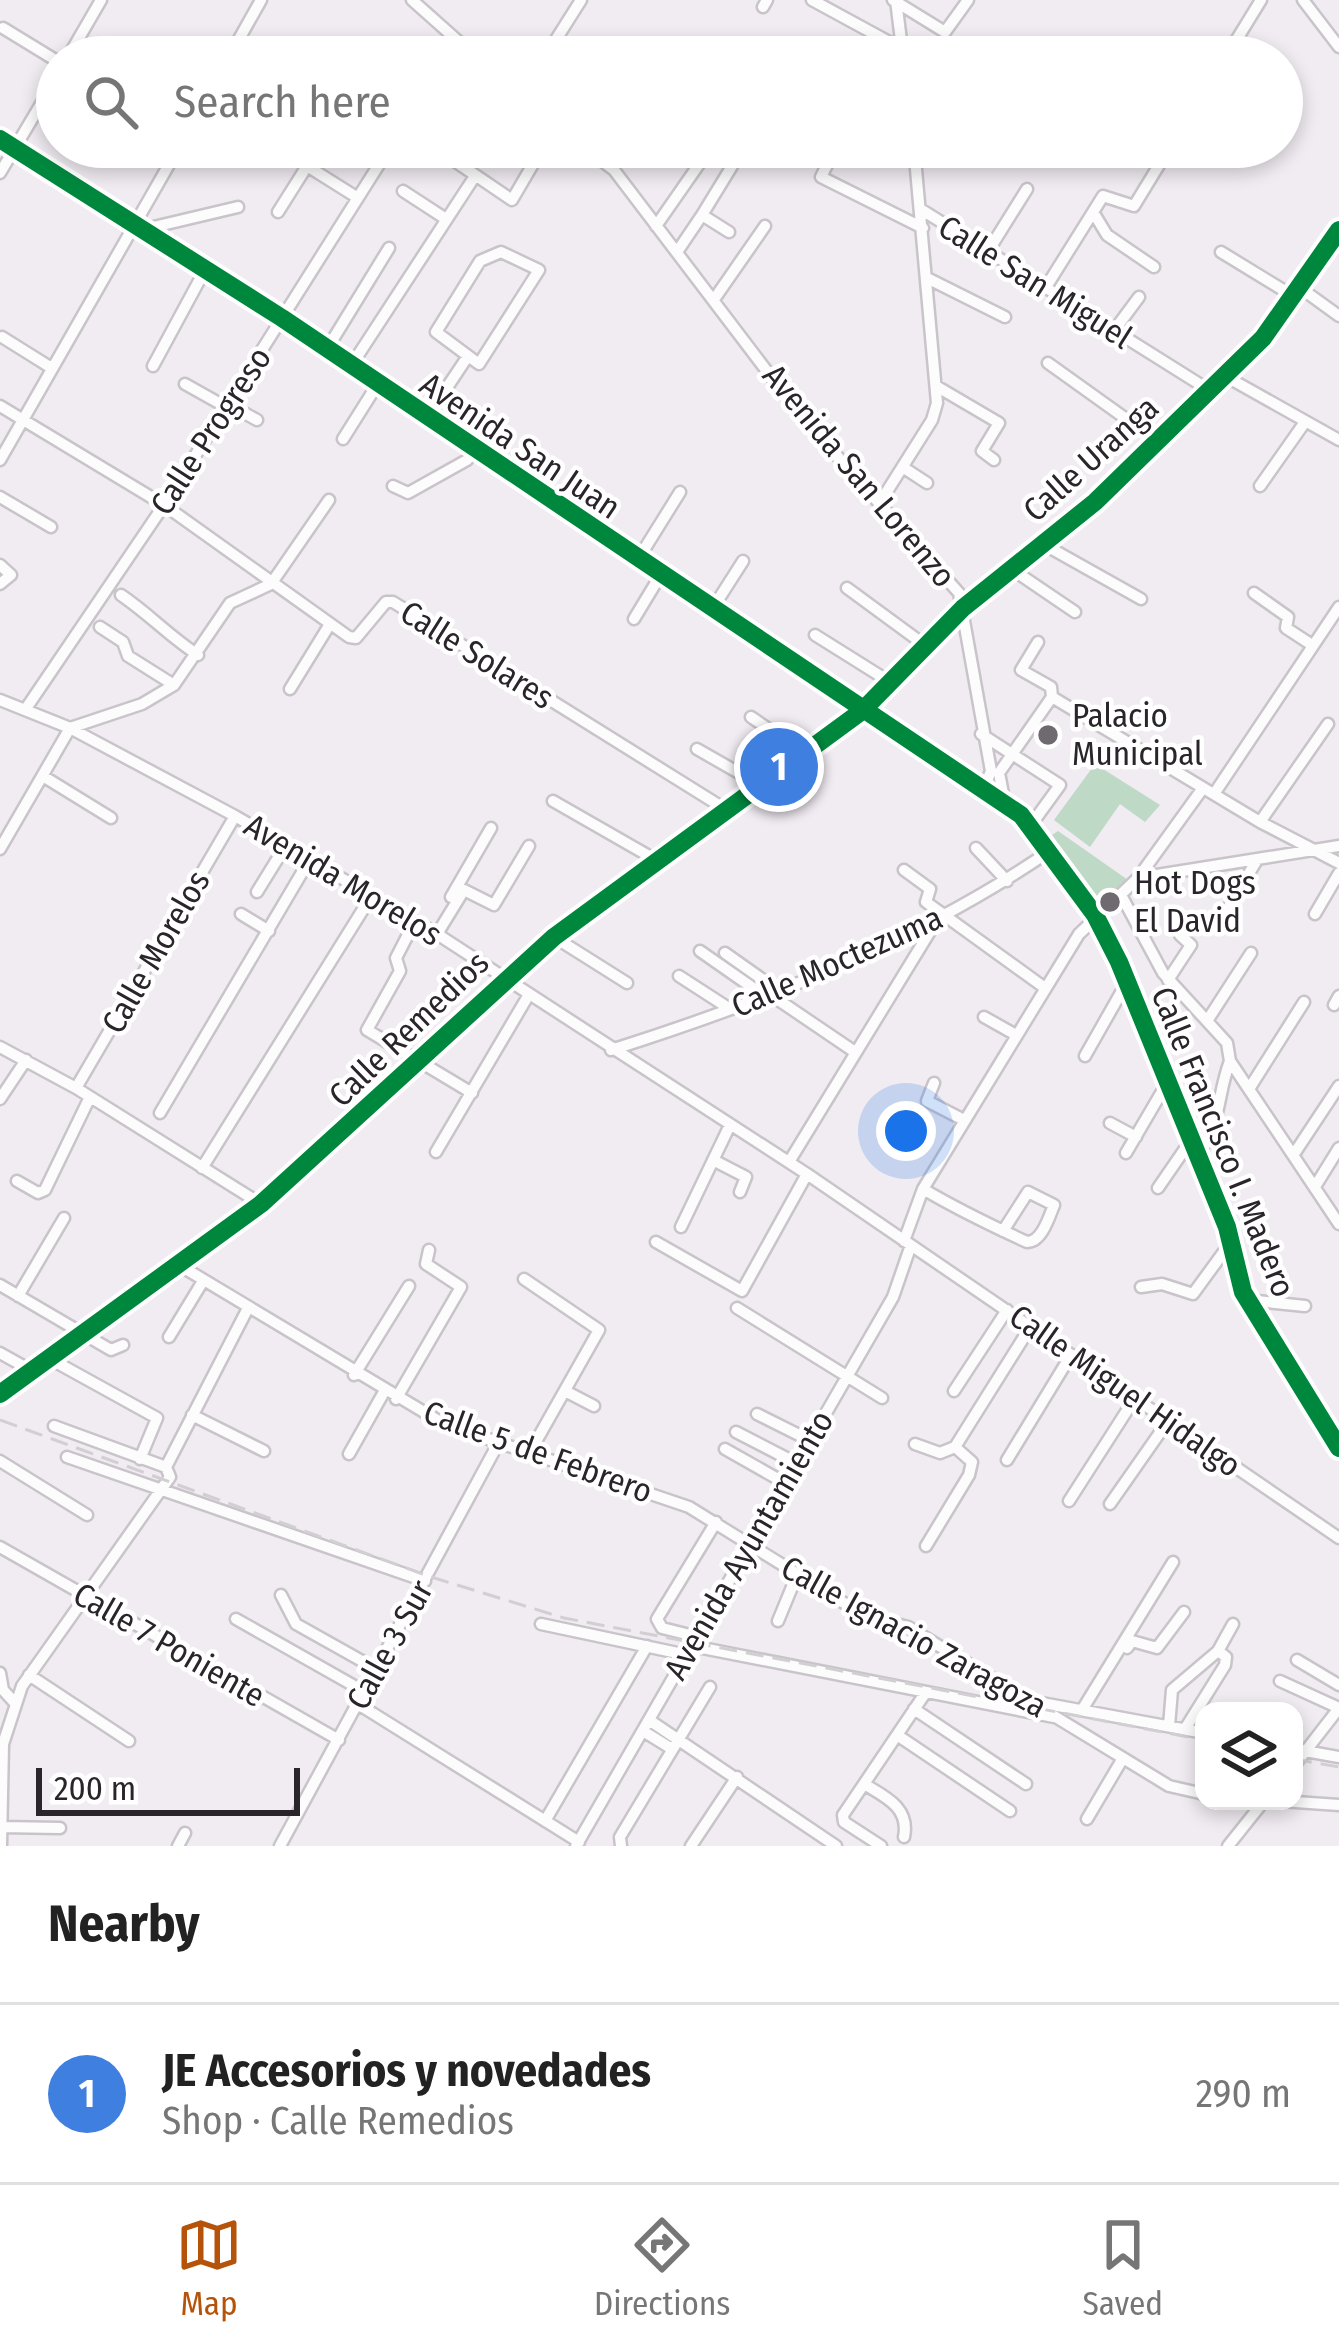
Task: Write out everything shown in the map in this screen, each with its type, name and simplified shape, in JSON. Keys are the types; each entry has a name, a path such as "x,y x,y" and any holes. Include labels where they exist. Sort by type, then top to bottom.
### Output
{"street":[{"path":"241,36 261,0"},
{"path":"412,0 452,36"},
{"path":"558,36 581,0"},
{"path":"812,0 874,36"},
{"path":"895,0 900,36"},
{"path":"895,0 945,32 968,0"},
{"path":"1239,36 1262,0"},
{"path":"1304,0 1339,47"},
{"path":"78,36 95,2"},
{"path":"3,28 36,48"},
{"path":"0,173 36,114"},
{"name":"Avenida San Juan","path":"0,139 36,161"},
{"name":"Avenida San Juan","path":"47,168 282,318 473,452 1005,804"},
{"path":"0,460 50,367 141,226 165,168"},
{"path":"278,212 306,168"},
{"path":"310,168 358,198"},
{"name":"Calle Progreso","path":"25,710 164,505 377,168"},
{"path":"464,168 512,200 531,168"},
{"name":"Avenida San Lorenzo","path":"612,168 798,412 951,583 963,608 991,778 983,791"},
{"path":"656,226 696,168"},
{"path":"677,252 731,168"},
{"path":"826,168 821,177 923,227"},
{"name":"Calle San Miguel","path":"879,504 932,420 936,386 917,168"},
{"path":"1046,287 1106,194 1134,206 1157,168"},
{"path":"351,366 475,176"},
{"path":"987,253 1027,189"},
{"path":"403,191 446,219"},
{"path":"141,226 238,207"},
{"name":"Calle San Miguel","path":"922,210 1209,390"},
{"path":"1093,212 1107,235 1154,267"},
{"path":"702,215 729,232"},
{"path":"715,298 764,226"},
{"name":"Calle Uranga","path":"862,711 963,608 1043,544 1263,338 1339,230"},
{"path":"327,349 389,248"},
{"path":"1221,252 1339,316"},
{"path":"501,253 539,270 485,363 466,359 436,335 480,261 501,253"},
{"path":"153,366 206,268"},
{"path":"927,278 1005,317"},
{"path":"1113,332 1138,297"},
{"path":"2,337 50,367"},
{"path":"427,419 466,359"},
{"path":"1048,363 1157,441"},
{"path":"1225,376 1339,440"},
{"path":"184,383 256,420"},
{"path":"343,439 377,385"},
{"path":"936,386 999,424 982,451 994,460"},
{"path":"0,406 164,505 330,624 290,689"},
{"path":"1260,486 1305,422"},
{"path":"393,486 407,493 467,460 473,452"},
{"path":"904,468 927,483"},
{"path":"637,561 680,492"},
{"path":"0,496 51,527"},
{"path":"0,849 6,828 46,778 70,728 142,704 174,686 230,603 272,584 328,500"},
{"path":"1043,544 1141,599"},
{"path":"711,610 742,561"},
{"path":"0,565 11,574 0,584"},
{"path":"1013,570 1075,611"},
{"path":"634,619 660,576"},
{"path":"847,588 926,646"},
{"path":"1255,593 1288,617 1286,628 1312,645"},
{"path":"121,595 144,611 150,624 198,656"},
{"name":"Calle Solares","path":"330,624 356,638 386,602 393,602 725,809"},
{"name":"Avenida Ayuntamiento","path":"578,1844 893,1297 923,1189 1045,988 1095,915 1138,878 1208,791 1339,608"},
{"path":"100,627 123,643 128,656 174,686"},
{"path":"815,635 890,682"},
{"path":"1005,804 999,772 1052,697 1051,687 1021,670 1038,642"},
{"path":"1052,697 1260,823 1339,862"},
{"name":"Avenida Morelos","path":"0,700 70,728 416,921 908,1243"},
{"name":"Calle Remedios","path":"0,1394 261,1204 554,937 862,711"},
{"path":"751,717 804,753"},
{"path":"1260,823 1328,724"},
{"path":"981,734 1060,785 1031,825"},
{"path":"697,749 760,785"},
{"path":"46,778 111,818"},
{"path":"553,801 656,860"},
{"name":"Calle Francisco I. Madero","path":"1005,804 1031,825 1095,915 1197,1155 1231,1242 1247,1300 1339,1448"},
{"name":"Calle Morelos","path":"76,1088 235,816"},
{"path":"434,932 491,828"},
{"path":"257,892 286,845"},
{"path":"434,932 464,890 490,905 497,902 529,846"},
{"path":"1138,878 1339,846"},
{"path":"976,848 1007,881"},
{"name":"Calle Moctezuma","path":"611,1050 730,1009 940,918 1051,850"},
{"path":"160,1113 310,859"},
{"path":"1227,910 1257,860"},
{"path":"904,871 930,889 926,902 940,918 1045,988"},
{"path":"1315,914 1339,873"},
{"path":"202,1168 371,895"},
{"path":"1121,895 1168,980 1227,1043 1230,1061 1339,1224"},
{"path":"241,914 269,931"},
{"path":"788,1162 940,918"},
{"path":"416,921 396,958 400,971 367,1026 472,1093"},
{"path":"1168,980 1191,945 1180,935"},
{"path":"554,937 627,982"},
{"path":"700,951 855,1052"},
{"path":"1207,1021 1251,952"},
{"path":"725,953 769,992"},
{"path":"679,976 730,1009"},
{"path":"1085,1056 1127,982"},
{"path":"436,1152 528,996"},
{"path":"1249,1089 1304,1002"},
{"path":"984,1017 1016,1036"},
{"path":"0,1046 90,1096 261,1204"},
{"path":"0,1099 26,1060"},
{"path":"1197,1155 1214,1132 1220,1088 1230,1061"},
{"path":"934,1083 927,1101 964,1120"},
{"path":"1126,1153 1167,1083"},
{"path":"1294,1154 1339,1086"},
{"path":"17,1181 38,1193 44,1190 90,1096"},
{"path":"1110,1123 1136,1137"},
{"path":"681,1227 730,1125"},
{"path":"1158,1188 1191,1140"},
{"path":"1316,1185 1339,1148"},
{"path":"713,1160 746,1177 740,1192"},
{"path":"656,1242 742,1291 807,1174"},
{"path":"923,1189 1003,1231 1034,1242 1054,1204 1028,1192 1003,1231"},
{"path":"18,1296 64,1218"},
{"path":"1141,1287 1158,1283 1193,1294 1231,1242"},
{"name":"Calle Miguel Hidalgo","path":"908,1243 1339,1538"},
{"path":"396,1399 460,1282 428,1266 429,1250"},
{"name":"Calle 5 de Febrero","path":"179,1265 443,1424 663,1497 751,1544"},
{"path":"524,1279 597,1325 597,1336 530,1452"},
{"path":"169,1337 203,1281"},
{"path":"0,1286 111,1350 123,1345"},
{"path":"355,1375 409,1286"},
{"path":"1247,1300 1305,1306"},
{"path":"737,1309 882,1398"},
{"path":"1,1846 1,1757 16,1703 29,1675 170,1477 166,1467 247,1310"},
{"path":"954,1391 1007,1310"},
{"path":"915,1444 940,1454 955,1447 1030,1326"},
{"path":"0,1353 34,1372"},
{"path":"1007,1460 1071,1355"},
{"path":"52,1360 157,1418 140,1459"},
{"path":"566,1391 594,1406"},
{"path":"349,1454 384,1392"},
{"path":"1070,1501 1135,1398"},
{"path":"757,1414 809,1440"},
{"path":"192,1415 264,1450"},
{"path":"1110,1504 1168,1421"},
{"path":"54,1426 166,1467"},
{"path":"736,1432 796,1463"},
{"name":"Calle 3 Sur","path":"280,1846 499,1442"},
{"path":"926,1546 969,1475 972,1462 955,1447"},
{"path":"725,1449 785,1483"},
{"path":"67,1457 425,1581"},
{"path":"0,1461 86,1516"},
{"path":"692,1646 662,1628 657,1619 716,1522"},
{"name":"Calle Ignacio Zaragoza","path":"751,1544 865,1616 908,1627 1176,1790 1195,1793"},
{"name":"Calle 7 Poniente","path":"0,1547 339,1740"},
{"path":"1085,1711 1173,1562"},
{"path":"778,1621 797,1575"},
{"path":"281,1595 296,1624 378,1670"},
{"path":"1085,1711 1130,1643 1157,1648 1184,1612"},
{"path":"236,1619 365,1692"},
{"path":"541,1624 647,1646 692,1646 1059,1718"},
{"path":"1168,1726 1172,1690 1218,1651 1233,1624"},
{"path":"545,1821 647,1646"},
{"path":"1185,1730 1225,1666 1218,1651"},
{"path":"1297,1660 1339,1685"},
{"path":"0,1673 4,1690 16,1703"},
{"path":"29,1675 128,1741"},
{"path":"1280,1681 1339,1708 1303,1747"},
{"path":"620,1844 710,1687"},
{"path":"881,1846 843,1819 926,1692"},
{"path":"1033,1702 1195,1732"},
{"path":"358,1704 578,1844"},
{"path":"914,1709 1026,1784"},
{"path":"646,1726 737,1778 831,1845"},
{"path":"897,1736 1010,1811"},
{"path":"1303,1751 1339,1757"},
{"path":"1087,1819 1123,1758"},
{"path":"691,1846 737,1778"},
{"path":"864,1784 902,1812 907,1824 904,1838"},
{"path":"1303,1803 1339,1805"},
{"path":"1228,1846 1257,1810"},
{"path":"1,1827 60,1828"},
{"path":"178,1846 185,1833"}],"green space":[{"path":"1095,764 1160,805 1145,822 1120,804 1090,847 1054,820"},
{"path":"1058,831 1128,880 1100,903 1049,837"}],"railway":[{"path":"0,1420 428,1576 564,1618 1195,1738"},
{"path":"1303,1761 1339,1767"}],"cycle path":[{"path":"0,139 36,162"},
{"path":"46,168 282,318 1021,815 1095,915 1119,962 1227,1227 1243,1292 1339,1448"},
{"path":"0,1394 261,1204 554,937 862,711 963,608 1095,502 1263,338 1339,230"}],"place":[{"name":"Palacio Municipal","path":"1048,735"},
{"name":"JE Accesorios y novedades","path":"779,767"},
{"name":"Hot Dogs El David","path":"1110,902"}]}
